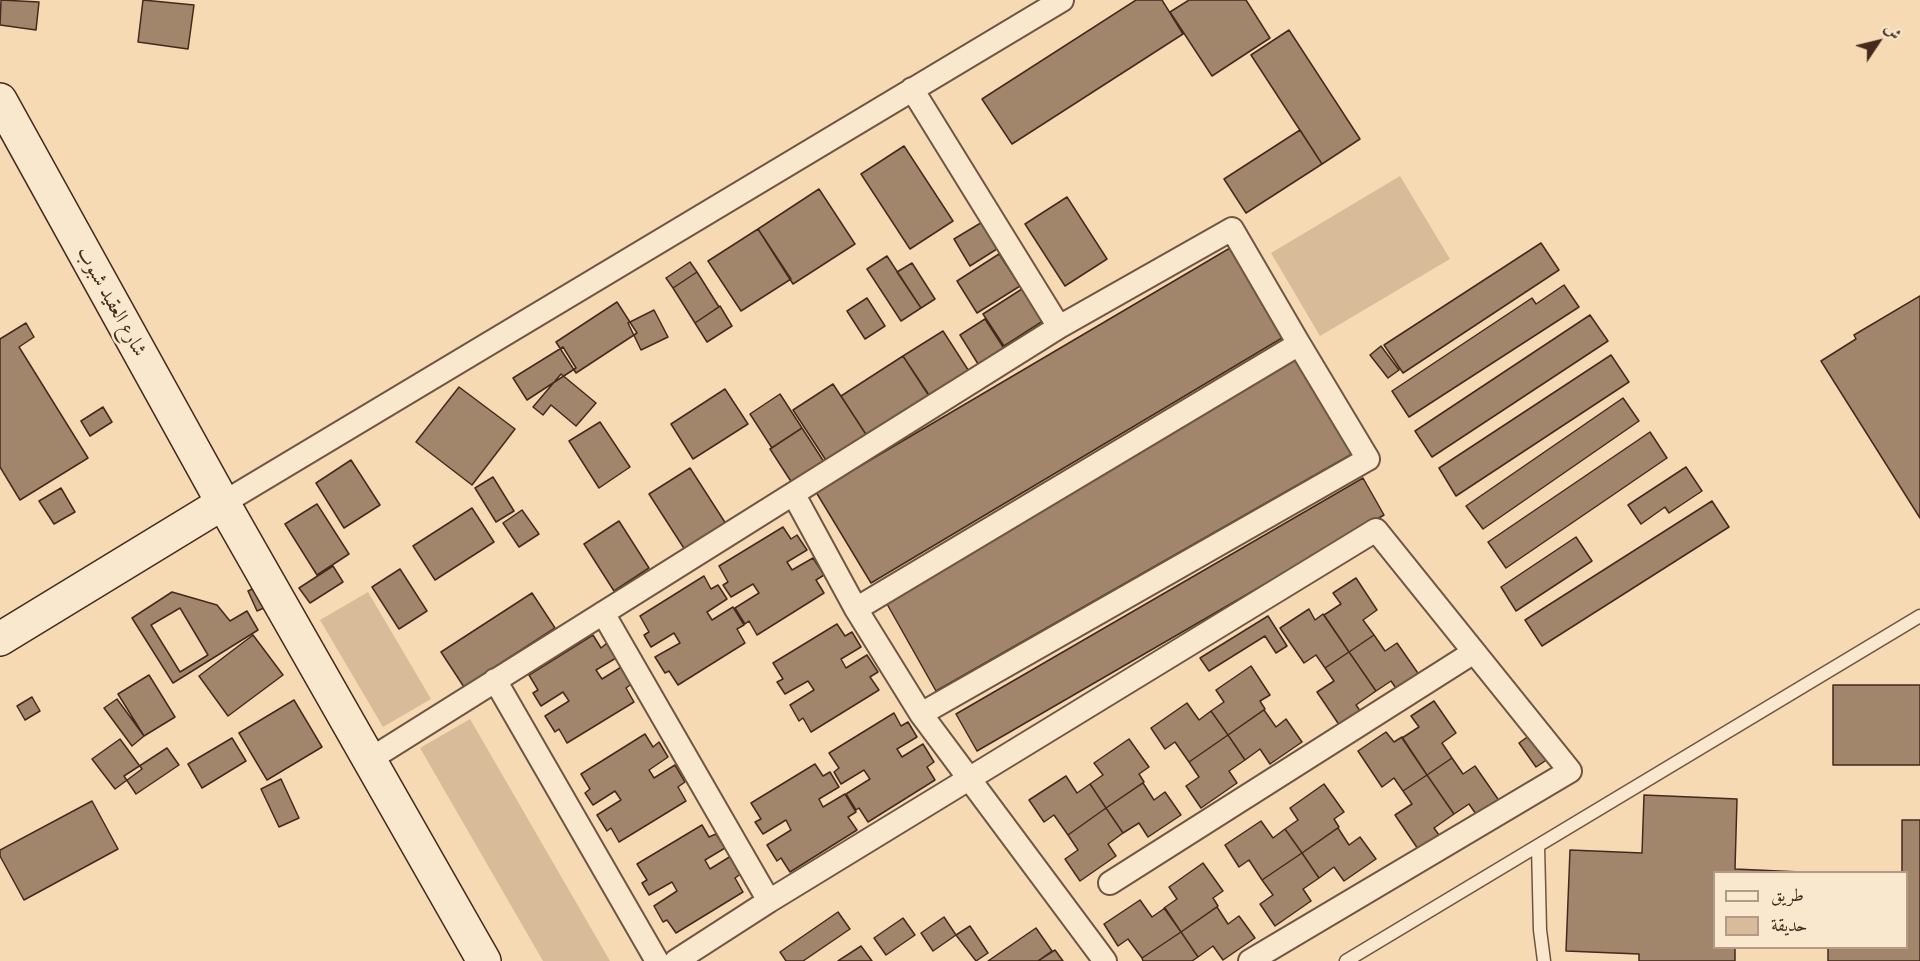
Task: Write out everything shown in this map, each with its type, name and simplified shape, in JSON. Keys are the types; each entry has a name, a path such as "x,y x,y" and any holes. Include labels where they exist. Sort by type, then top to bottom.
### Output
{"main road":[{"name":"شارع العقيد شبوب","path":"0,100 223,503 484,961"},
{"path":"0,639 223,503"}],"street":[{"path":"223,503 1062,0"},
{"path":"912,89 1059,327"},
{"path":"369,760 1059,327 1232,229 1368,459 921,714"},
{"path":"856,609 1299,344"},
{"path":"794,495 856,609 921,714 1105,961"},
{"path":"676,961 770,901 1376,530 1570,771 1250,961"},
{"path":"603,613 770,901"},
{"path":"1110,883 1474,652"},
{"path":"495,680 657,961"}],"lane":[{"path":"1346,961 1920,616"},
{"path":"1538,846 1540,930 1544,961"}],"green space":[{"path":"1400,176 1450,259 1320,336 1271,253"},
{"path":"368,592 431,699 383,727 320,620"},
{"path":"470,719 610,961 543,961 420,748"}],"building":[{"path":"1,0 39,2 36,30 0,25"},
{"path":"143,0 194,5 188,49 138,42"},
{"path":"1136,0 1162,0 1183,34 1012,144 982,99"},
{"path":"1189,0 1246,0 1270,38 1212,76 1170,12"},
{"path":"1289,30 1360,139 1322,164 1251,55"},
{"path":"1300,130 1322,164 1246,213 1224,179"},
{"path":"904,146 953,221 910,249 861,174"},
{"path":"819,189 855,244 793,284 758,229"},
{"path":"1067,197 1107,259 1065,286 1025,224"},
{"path":"984,221 1000,247 970,266 954,239"},
{"path":"758,229 791,279 741,311 708,261"},
{"path":"1541,243 1559,270 1403,373 1384,345"},
{"path":"1230,248 1282,338 871,583 816,492"},
{"path":"999,254 1020,286 977,313 957,281"},
{"path":"887,256 921,308 901,321 867,269"},
{"path":"690,262 697,272 673,288 666,278"},
{"path":"912,263 935,299 921,308 897,272"},
{"path":"697,272 719,307 695,323 673,288"},
{"path":"1564,285 1579,307 1409,417 1392,391 1532,298 1536,304"},
{"path":"1025,287 1046,319 1004,346 983,314"},
{"path":"1920,296 1920,518 1821,361 1856,339 1854,335"},
{"path":"867,298 885,326 865,339 847,311"},
{"path":"617,302 637,333 576,373 556,342"},
{"path":"720,306 732,326 707,342 695,323"},
{"path":"654,310 668,337 641,350 628,323"},
{"path":"1590,315 1608,341 1432,457 1415,431"},
{"path":"985,319 1005,350 980,367 960,335"},
{"path":"26,323 34,337 19,347 88,458 20,500 0,467 0,339"},
{"path":"943,331 972,376 933,401 903,356"},
{"path":"1381,346 1399,370 1388,378 1370,355"},
{"path":"563,347 576,368 527,400 513,378"},
{"path":"1611,355 1629,382 1456,496 1439,468"},
{"path":"903,356 931,399 869,439 841,396"},
{"path":"1297,359 1352,454 936,691 887,604"},
{"path":"561,374 596,403 576,426 551,405 543,415 533,407"},
{"path":"833,384 869,439 829,465 793,410"},
{"path":"459,387 515,429 472,485 416,442"},
{"path":"725,389 748,424 693,459 671,424"},
{"path":"780,394 802,428 772,448 750,414"},
{"path":"1623,398 1639,421 1483,529 1466,506"},
{"path":"103,407 112,422 90,436 81,421"},
{"path":"600,422 630,467 599,488 569,441"},
{"path":"802,428 826,465 794,486 770,449"},
{"path":"1650,432 1667,458 1506,568 1488,542"},
{"path":"351,460 380,505 344,528 316,483"},
{"path":"1686,467 1702,491 1669,513 1665,507 1641,524 1628,505"},
{"path":"690,468 728,527 687,553 649,494"},
{"path":"493,477 514,511 496,522 475,488"},
{"path":"1363,478 1384,515 977,751 956,714"},
{"path":"61,488 75,512 54,524 39,501"},
{"path":"1712,501 1729,527 1542,646 1525,620"},
{"path":"317,504 349,554 317,575 285,524"},
{"path":"472,508 494,542 435,580 413,546"},
{"path":"522,510 539,534 519,547 503,523"},
{"path":"619,521 649,568 614,591 584,544"},
{"path":"783,527 791,539 797,535 807,550 787,562 792,570 813,558 824,575 816,580 824,593 757,635 749,621 745,624 735,608 759,593 753,584 731,597 723,585 728,582 719,566"},
{"path":"1576,537 1592,561 1516,611 1501,587"},
{"path":"333,566 343,582 310,603 299,588"},
{"path":"400,569 427,611 399,629 372,587"},
{"path":"704,576 711,589 718,585 727,599 707,612 712,620 733,607 744,625 737,629 745,643 678,685 669,671 665,673 655,657 680,643 674,633 651,647 644,635 649,632 640,616"},
{"path":"1356,578 1377,610 1363,620 1374,635 1349,652 1324,615 1341,604 1333,593"},
{"path":"263,584 271,605 257,611 248,591"},
{"path":"172,592 217,605 230,621 247,611 258,630 173,683 132,618"},
{"path":"532,593 555,628 464,687 441,652"},
{"path":"180,608 208,655 180,672 151,625"},
{"path":"1309,609 1315,620 1323,614 1349,652 1325,668 1316,655 1304,663 1280,628"},
{"path":"1268,616 1287,646 1276,653 1265,636 1209,671 1200,658"},
{"path":"837,624 845,636 852,632 861,647 841,659 846,668 867,655 878,672 870,677 879,690 811,732 803,718 799,721 790,705 814,690 808,681 785,694 777,682 783,679 773,663"},
{"path":"253,635 283,675 228,716 199,676"},
{"path":"593,635 601,648 607,643 616,658 596,670 602,679 623,666 633,683 626,688 634,702 567,743 559,729 555,732 545,716 569,701 563,692 541,706 533,693 538,690 529,675"},
{"path":"1374,635 1385,651 1397,643 1422,679 1400,694 1391,681 1376,691 1349,652"},
{"path":"1349,652 1376,691 1356,705 1363,715 1342,729 1317,692 1334,681 1325,668"},
{"path":"1251,666 1270,695 1260,701 1265,709 1228,735 1211,711 1224,702 1216,690"},
{"path":"149,675 175,717 144,736 118,694"},
{"path":"1833,685 1920,685 1920,765 1833,765"},
{"path":"32,697 40,711 25,720 17,706"},
{"path":"117,699 144,736 132,746 104,708"},
{"path":"294,700 322,747 267,780 239,733"},
{"path":"1434,701 1456,733 1442,743 1452,758 1427,775 1402,738 1419,727 1411,716"},
{"path":"1187,703 1199,720 1211,711 1228,735 1189,762 1175,742 1165,749 1151,728"},
{"path":"1264,710 1276,727 1286,719 1302,742 1270,764 1260,749 1245,760 1228,735"},
{"path":"894,713 901,726 908,722 917,737 897,749 902,757 923,744 934,762 927,767 935,780 868,822 859,808 856,810 846,794 870,779 864,770 841,784 834,772 839,768 829,753"},
{"path":"1537,730 1554,755 1536,767 1519,743"},
{"path":"1386,732 1394,742 1402,737 1427,775 1403,791 1394,778 1382,787 1358,751"},
{"path":"645,734 653,747 659,742 668,757 649,770 654,778 675,765 685,782 678,787 686,801 619,842 611,828 607,831 597,815 621,800 615,791 593,805 585,793 590,789 581,774"},
{"path":"1228,735 1245,760 1229,771 1237,783 1201,808 1186,786 1199,777 1189,762"},
{"path":"232,738 246,761 202,788 188,764"},
{"path":"120,739 142,769 115,789 92,759"},
{"path":"1129,739 1149,767 1139,774 1144,782 1106,808 1090,784 1103,775 1094,763"},
{"path":"167,748 179,765 136,794 124,776"},
{"path":"1452,758 1463,774 1475,766 1500,802 1478,817 1469,804 1454,814 1427,775"},
{"path":"815,764 823,776 830,772 839,787 819,799 823,807 845,794 856,812 848,817 857,830 790,872 781,858 777,861 767,845 791,830 786,820 763,834 755,822 761,819 751,803"},
{"path":"1427,775 1454,814 1434,828 1441,838 1420,852 1395,815 1412,804 1403,791"},
{"path":"1066,776 1077,793 1090,784 1106,808 1068,835 1054,815 1044,822 1029,800"},
{"path":"281,779 299,818 279,827 261,789"},
{"path":"1143,783 1154,800 1165,792 1181,815 1148,837 1139,823 1123,833 1106,808"},
{"path":"1324,784 1344,812 1334,819 1339,827 1302,853 1285,829 1298,820 1290,808"},
{"path":"1644,795 1737,799 1735,869 1779,871 1713,871 1713,949 1735,949 1735,961 1639,961 1639,954 1566,951 1570,850 1642,853"},
{"path":"92,801 118,849 24,900 0,856 0,850"},
{"path":"1106,808 1123,833 1108,844 1116,856 1080,881 1065,859 1078,850 1068,835"},
{"path":"1902,820 1920,820 1920,961 1828,961 1828,949 1908,949 1908,871 1902,871"},
{"path":"1261,821 1273,838 1285,829 1302,853 1262,880 1249,860 1239,867 1225,845"},
{"path":"702,825 709,837 716,834 725,848 705,860 710,869 731,856 742,873 735,878 743,892 676,933 667,920 663,922 654,906 677,891 672,882 649,895 642,883 647,880 637,864"},
{"path":"1338,828 1349,845 1360,837 1376,859 1344,881 1334,867 1319,878 1302,853"},
{"path":"1302,853 1319,878 1303,889 1311,901 1275,926 1260,904 1273,895 1262,880"},
{"path":"1203,863 1223,891 1213,898 1218,906 1181,932 1164,908 1177,899 1169,887"},
{"path":"1140,900 1152,917 1165,908 1181,932 1142,958 1128,939 1118,946 1104,924"},
{"path":"1217,907 1228,924 1239,916 1255,938 1223,960 1213,946 1198,957 1181,932"},
{"path":"838,912 850,929 803,961 786,961 780,952"},
{"path":"944,917 956,935 933,951 921,933"},
{"path":"903,918 915,935 886,955 874,938"},
{"path":"970,926 988,953 976,961 956,935"},
{"path":"1036,928 1052,951 1038,961 988,961"},
{"path":"1181,932 1198,957 1192,961 1143,961 1142,958"},
{"path":"861,946 872,961 838,961"},
{"path":"1055,950 1063,961 1038,961"}]}
